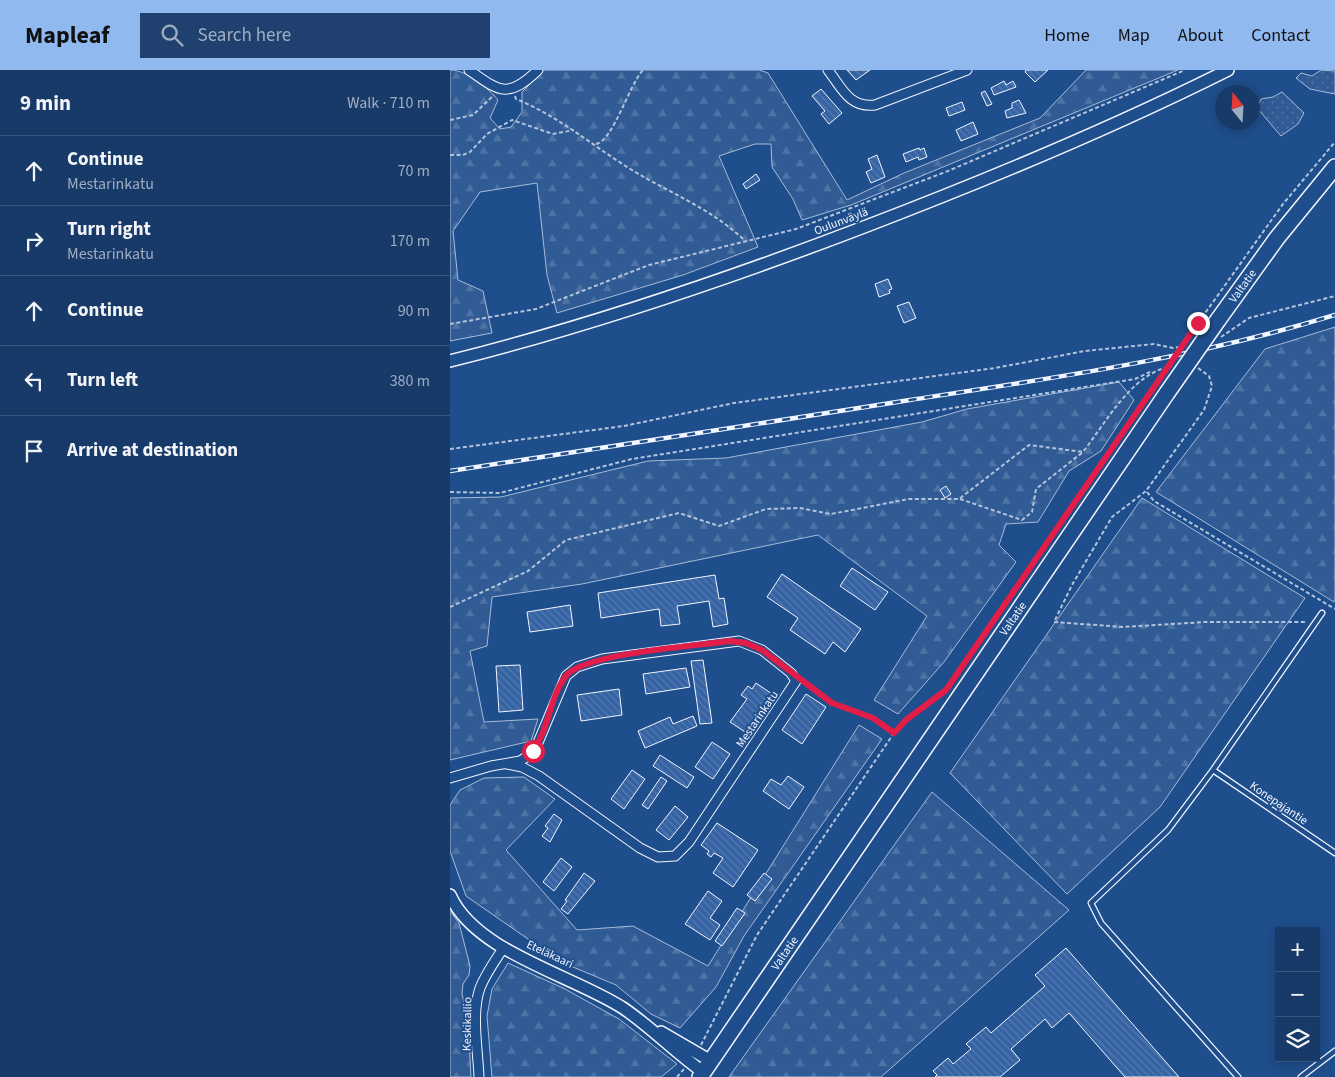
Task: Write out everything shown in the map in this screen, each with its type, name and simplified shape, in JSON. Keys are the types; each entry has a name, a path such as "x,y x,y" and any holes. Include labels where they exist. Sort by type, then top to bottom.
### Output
{"highway":[{"name":"Valtatie","path":"705,1070 1160,390 1218,320 1277,238 1335,167"}],"main road":[{"name":"Oulunväylä","path":"450,361 564,330 726,278 810,248 1030,160 1168,100 1228,70"},
{"name":"Eteläkaari","path":"450,895 468,922 489,940 591,990 648,1027 696,1052 705,1070"},
{"name":"Eteläkaari","path":"648,1027 690,1062 705,1070"}],"street":[{"path":"469,70 498,88 513,89 538,70"},
{"path":"828,70 855,103 865,106 875,105 967,70"},
{"name":"Mestarinkatu","path":"450,778 491,766 520,761 533,751 562,682 571,671 586,663 602,658 739,641 762,650 791,673 795,684 689,842 674,856 658,857 640,848 539,776 522,767 507,764"},
{"name":"Keskikallio","path":"480,1077 477,1019 480,990 486,974 504,948"}],"lane":[{"path":"1238,1077 1102,923 1091,903 1168,830 1213,770 1322,613"},
{"name":"Konepajantie","path":"1213,770 1335,853"},
{"path":"1301,1077 1335,1051"}],"path":[{"path":"596,144 602,143 609,134 625,100 643,70"},
{"path":"450,324 536,309 649,266 712,251 744,240 796,229 868,203 1185,70"},
{"path":"450,120 472,114 491,99 498,88"},
{"path":"513,89 516,99 547,113 596,144 624,165 730,226 744,240"},
{"path":"450,155 470,152 487,134 512,120 553,134 574,130"},
{"path":"696,1052 757,935 894,733 906,720 946,690 1160,390 1198,323 1283,204 1335,142"},
{"path":"1222,336 1249,318 1335,296"},
{"path":"450,450 624,426 734,403 995,368 1085,351 1154,344 1177,347"},
{"path":"450,492 500,493 632,459 1135,379 1158,368 1132,386 1083,452 1036,489 1032,512 1022,520 959,499 909,498 831,514 800,508 766,509 719,526 679,513 566,540 528,571 450,607"},
{"path":"1197,368 1209,376 1212,386 1204,410 1146,492 1112,517 1072,585 1054,622 1123,627 1205,622 1304,624 1334,608"},
{"path":"959,499 1030,445 1083,452"},
{"path":"1146,492 1154,500 1334,608"},
{"path":"791,673 832,703 873,718 894,733"},
{"path":"677,1077 690,1062"}],"green space":[{"path":"450,70 470,76 498,100 490,118 500,129 511,127 522,112 522,92 544,70 759,70 768,73 847,200 904,173 1040,118 1086,70 1178,70 851,205 802,220 793,199 772,167 771,144 755,144 719,156 758,247 683,275 557,313 547,275 537,183 480,192 453,231 458,280 483,291 492,333 450,341"},
{"path":"1321,70 1335,71 1335,94 1310,89 1296,78 1301,73 1312,76"},
{"path":"1282,92 1304,113 1298,124 1281,136 1260,112 1261,99 1273,97"},
{"path":"1335,327 1334,602 1156,492 1265,349"},
{"path":"1119,382 1134,400 1101,451 1069,471 1038,522 1006,524 999,545 1016,562 944,662 898,714 874,700 927,616 818,535 582,584 492,597 487,646 470,651 484,722 538,719 531,741 450,760 450,498 501,497 648,461 726,458 922,422 967,409"},
{"path":"1142,498 1305,598 1160,807 1067,894 950,773"},
{"path":"859,725 882,739 744,936 716,987 680,1028 651,1014 616,985 561,962 466,896 450,851 450,805 460,790 484,778 524,777 555,799 506,850 577,930 633,926 708,966"},
{"path":"932,792 1069,910 881,1077 729,1077"},
{"path":"450,911 459,923 470,966 469,975 463,984 462,994 468,1020 471,1077 450,1077"},
{"path":"508,963 565,989 619,1019 677,1064 661,1077 492,1077 487,1016 492,989"}],"building":[{"path":"847,70 870,70 856,80"},
{"path":"1026,70 1048,70 1035,82 1025,72"},
{"path":"1004,81 1006,85 1013,81 1016,87 994,95 991,88"},
{"path":"821,89 842,113 829,124 821,114 825,111 812,96"},
{"path":"985,91 992,104 987,106 981,93"},
{"path":"1019,100 1026,113 1007,118 1005,111 1012,108 1012,103"},
{"path":"962,102 965,110 949,116 946,108"},
{"path":"973,122 978,134 961,141 956,130"},
{"path":"919,148 920,150 924,148 927,157 919,160 918,157 906,162 903,154"},
{"path":"877,155 885,177 871,183 866,172 872,169 868,159"},
{"path":"756,174 760,180 746,189 743,184"},
{"path":"888,279 892,289 889,290 890,293 879,297 875,284"},
{"path":"909,302 916,318 904,323 897,306"},
{"path":"946,486 951,494 945,498 940,490"},
{"path":"852,568 888,592 875,610 840,586"},
{"path":"782,574 861,629 845,652 833,642 825,654 790,630 798,618 767,597"},
{"path":"715,575 719,599 724,598 728,624 713,627 709,601 677,606 680,624 661,626 659,609 601,618 598,593"},
{"path":"570,605 573,626 530,632 527,612"},
{"path":"703,660 712,723 700,724 691,661"},
{"path":"520,665 523,710 499,712 496,666"},
{"path":"686,668 690,687 646,694 643,674"},
{"path":"756,683 772,694 745,732 730,722 747,699 741,695 748,686 752,689"},
{"path":"619,689 622,715 581,721 577,695"},
{"path":"806,694 826,707 802,744 782,730"},
{"path":"693,716 697,726 645,748 638,731 670,717 673,724"},
{"path":"712,742 730,754 713,779 695,767"},
{"path":"660,755 694,777 687,788 653,766"},
{"path":"632,770 645,779 624,809 611,799"},
{"path":"788,776 804,787 789,809 763,791 771,779 781,785"},
{"path":"661,777 667,781 648,809 642,805"},
{"path":"675,806 688,817 669,840 656,830"},
{"path":"554,814 562,820 550,842 542,836 548,828 545,826"},
{"path":"717,823 758,850 733,887 713,873 723,858 714,853 711,857 707,854 709,851 701,845"},
{"path":"561,858 572,867 554,891 543,882"},
{"path":"584,873 595,881 568,914 561,909"},
{"path":"764,873 772,879 755,901 747,895"},
{"path":"708,891 722,901 710,918 720,925 710,940 685,924"},
{"path":"737,908 745,913 722,946 715,941"},
{"path":"1066,948 1179,1077 1125,1077 1069,1013 1052,1028 1045,1019 1011,1049 1020,1060 1000,1077 935,1077 937,1075 933,1071 948,1058 953,1064 971,1049 966,1044 986,1027 991,1033 1045,986 1035,975"}],"railway":[{"path":"450,471 1071,375 1230,343 1335,315"}],"route":[{"path":"533,751 562,682 577,667 602,658 730,641 739,641 762,650 832,703 873,718 894,733 902,723 946,690 1198,323"}]}
